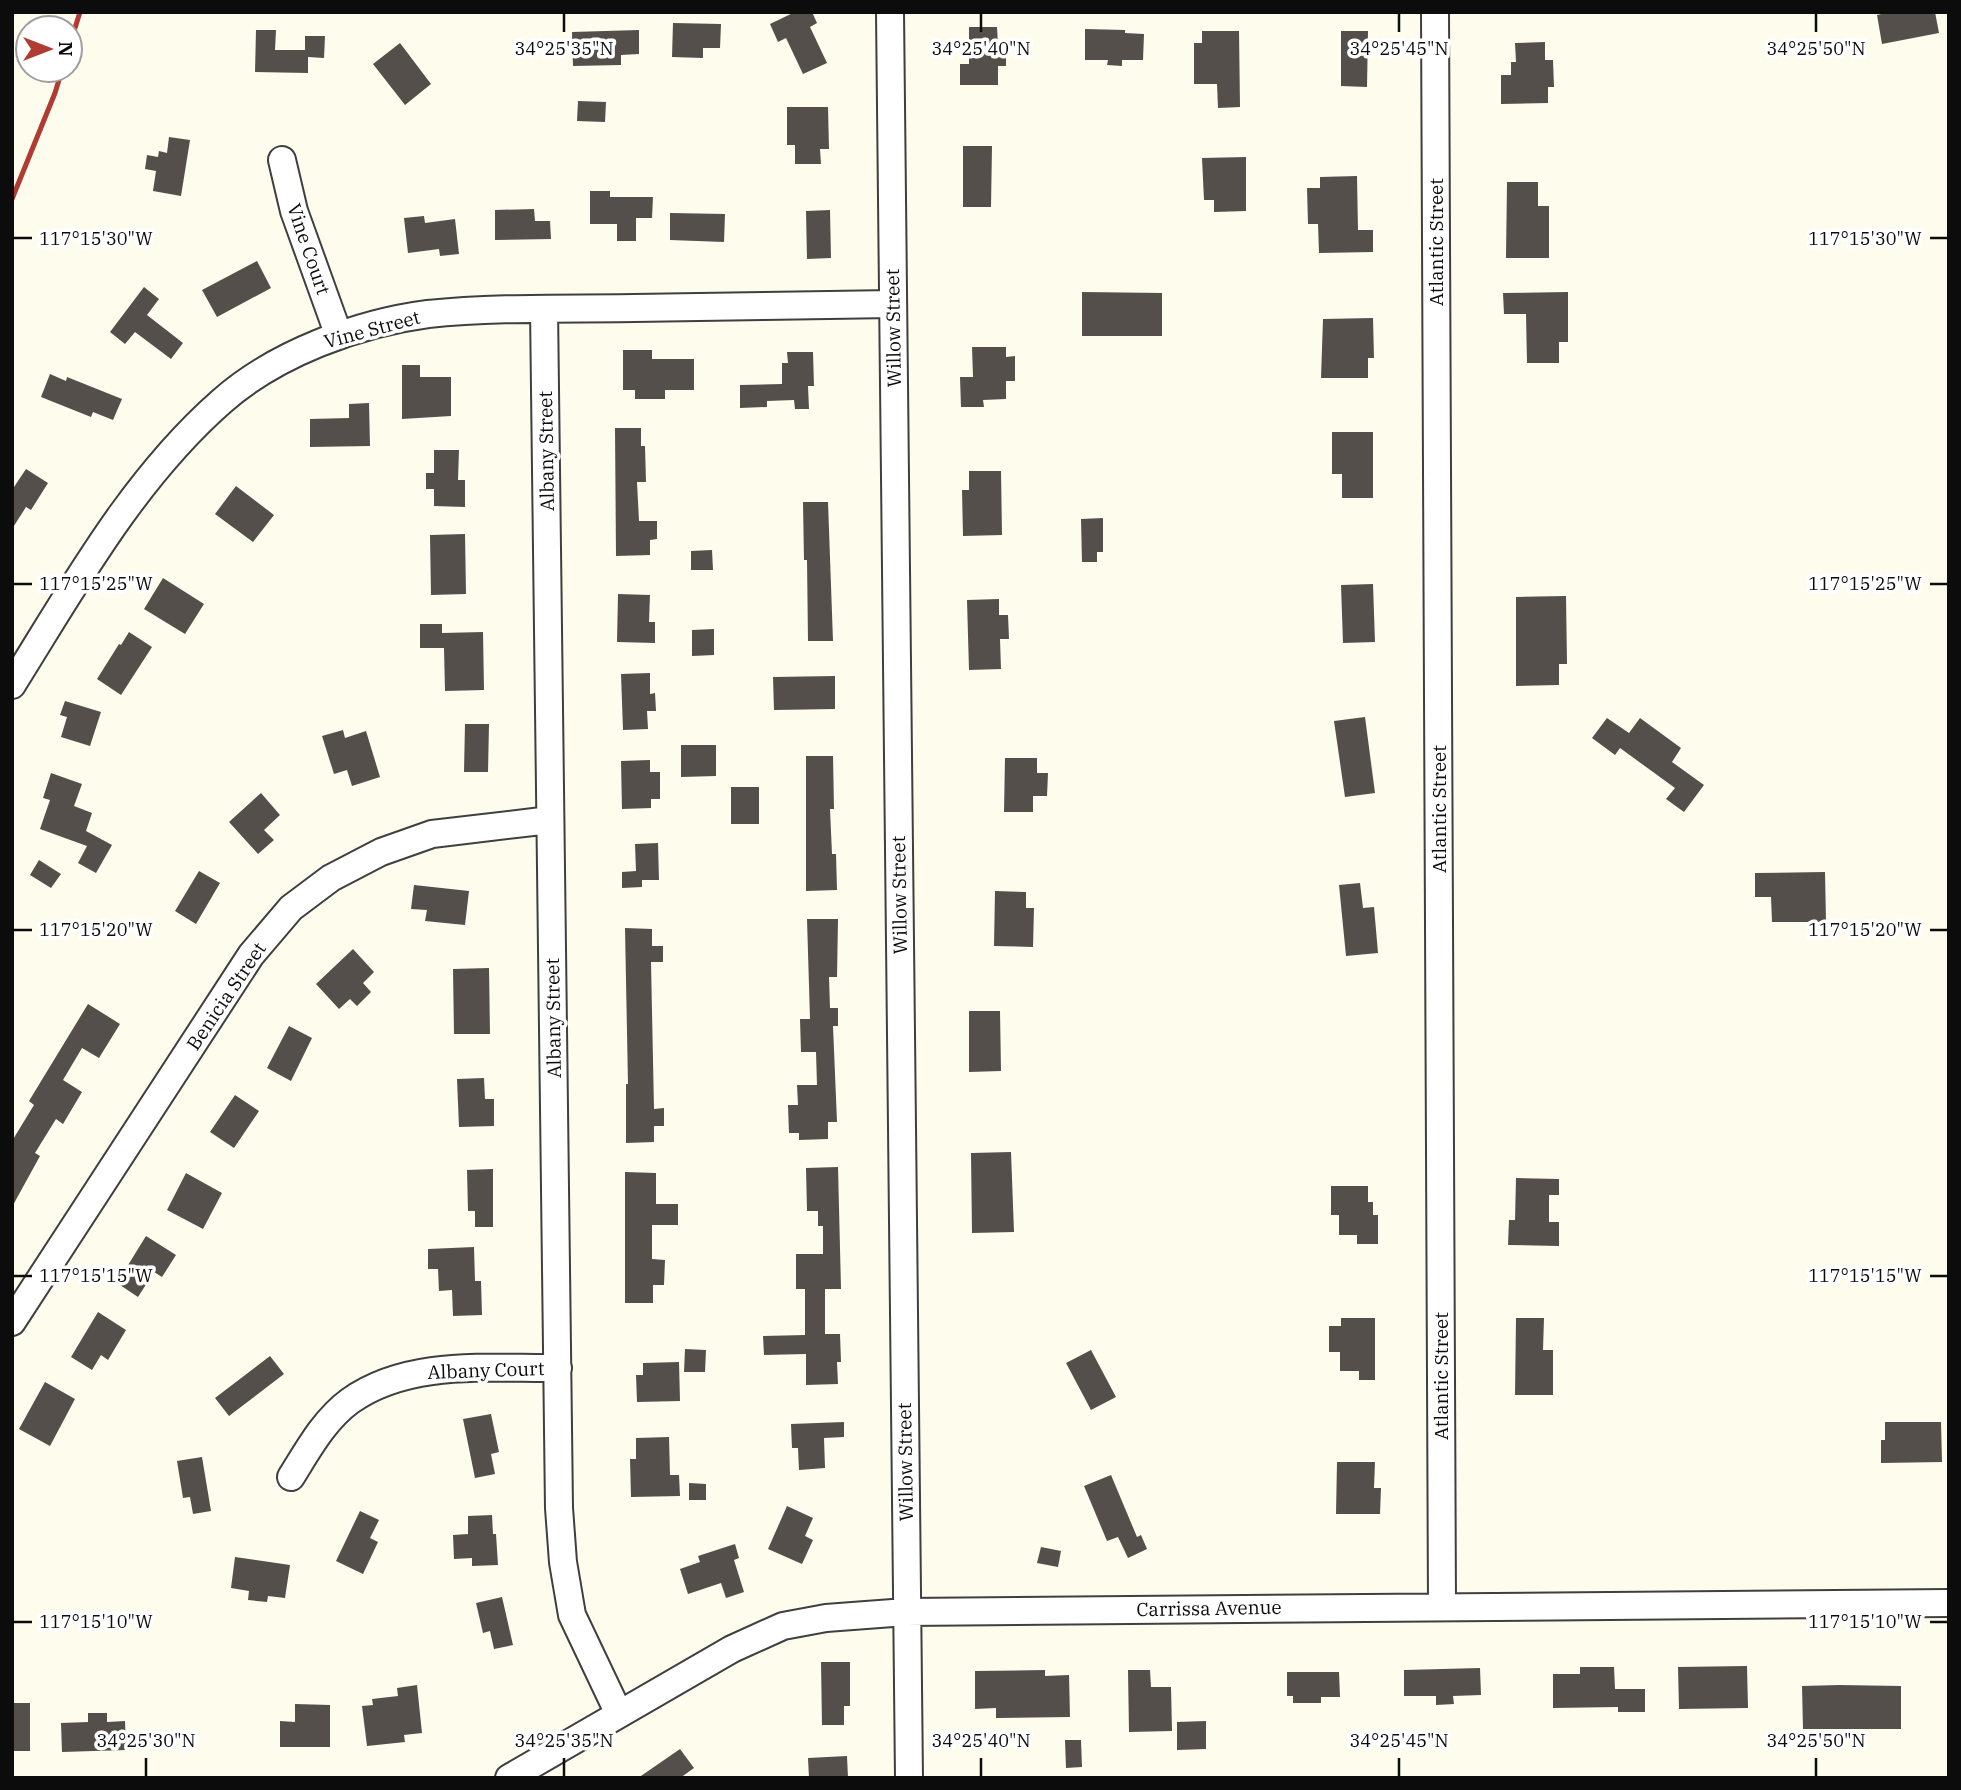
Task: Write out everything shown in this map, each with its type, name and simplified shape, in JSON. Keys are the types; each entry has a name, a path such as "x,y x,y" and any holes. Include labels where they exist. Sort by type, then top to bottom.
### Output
{"street":[{"name":"Willow Street","path":"890,12 909,1778"},
{"name":"Atlantic Street","path":"1435,12 1442,1606"},
{"name":"Vine Court","path":"282,160 294,211 339,336"},
{"name":"Vine Street","path":"12,685 125,510 176,446 223,400 265,369 319,343 427,314 544,309 893,304"},
{"name":"Albany Street","path":"544,309 559,1508 562,1562 572,1615 619,1714"},
{"name":"Benicia Street","path":"12,1322 251,955 291,908 331,878 381,852 432,834 550,820"},
{"name":"Albany Court","path":"291,1477 318,1434 349,1402 382,1383 418,1372 558,1368"},
{"name":"Carrissa Avenue","path":"509,1778 732,1649 783,1626 826,1618 906,1612 1949,1603"}],"building":[{"path":"795,12 812,12 817,23 810,27 827,63 803,74 786,38 778,42 770,24"},
{"path":"1890,12 1935,12 1939,33 1882,44 1877,15"},
{"path":"673,23 721,24 720,48 703,48 703,58 672,57"},
{"path":"969,27 997,27 998,45 1006,45 1006,66 998,66 998,85 960,85 960,64 969,64"},
{"path":"1085,29 1125,30 1125,33 1144,34 1143,60 1122,60 1122,66 1107,65 1108,60 1085,60"},
{"path":"256,30 276,30 275,50 305,50 305,36 325,36 324,58 308,57 308,73 255,72"},
{"path":"639,30 639,54 621,55 621,65 573,66 572,32"},
{"path":"1202,31 1239,31 1240,107 1218,108 1217,84 1194,84 1194,43 1202,43"},
{"path":"1341,31 1368,31 1367,87 1341,86"},
{"path":"1545,42 1545,60 1553,60 1554,87 1548,87 1548,103 1501,104 1501,75 1511,75 1511,62 1516,62 1515,43"},
{"path":"400,43 431,84 405,105 373,64"},
{"path":"578,101 606,102 605,122 577,121"},
{"path":"787,107 828,107 829,149 820,149 821,164 795,164 795,145 787,145"},
{"path":"169,137 190,140 181,196 153,191 156,171 145,169 147,155 158,157 159,151 167,153"},
{"path":"963,146 992,146 991,207 963,207"},
{"path":"1246,157 1246,211 1214,212 1214,200 1204,200 1202,158"},
{"path":"1357,176 1358,230 1373,230 1373,252 1319,253 1318,224 1308,224 1307,188 1320,188 1320,177"},
{"path":"1507,182 1538,182 1538,206 1549,206 1549,258 1506,258"},
{"path":"590,191 610,191 610,197 653,197 652,218 636,218 636,241 617,241 617,224 590,224"},
{"path":"534,209 535,221 550,221 551,239 495,240 495,210"},
{"path":"830,210 831,258 807,259 806,211"},
{"path":"670,213 725,214 724,242 670,240"},
{"path":"424,216 425,223 455,219 459,254 440,256 439,249 408,253 404,218"},
{"path":"257,261 271,288 217,317 202,290"},
{"path":"144,287 159,299 147,315 183,343 171,359 135,332 125,344 110,332"},
{"path":"1082,292 1162,293 1162,336 1082,336"},
{"path":"1568,292 1568,342 1559,342 1559,363 1527,363 1526,314 1504,314 1503,293"},
{"path":"1373,318 1374,358 1368,358 1368,378 1321,378 1323,319"},
{"path":"972,347 1006,347 1006,357 1015,356 1015,381 1006,381 1006,399 983,400 984,407 961,407 960,377 973,377"},
{"path":"623,350 652,350 652,359 694,359 694,390 665,390 665,399 635,399 635,390 623,390"},
{"path":"787,352 813,352 814,386 808,386 809,409 795,409 794,400 767,401 767,407 740,408 740,385 782,384 782,363 788,363"},
{"path":"402,365 420,365 420,377 451,377 451,416 402,419"},
{"path":"50,374 66,381 67,377 122,399 113,420 93,412 91,417 41,397"},
{"path":"369,403 370,446 310,447 310,419 349,418 349,404"},
{"path":"615,428 641,428 641,446 645,446 646,482 637,482 639,521 657,521 657,539 650,540 650,555 616,556"},
{"path":"1332,432 1373,432 1373,498 1342,498 1342,474 1332,474"},
{"path":"434,450 459,450 458,480 465,480 465,507 434,506 434,489 426,489 426,473 434,473"},
{"path":"26,469 48,483 31,510 26,507 12,529 12,490"},
{"path":"969,471 1001,471 1002,535 963,536 962,490 969,490"},
{"path":"236,486 274,515 253,542 215,514"},
{"path":"803,502 828,502 833,641 808,641"},
{"path":"1103,518 1103,552 1097,552 1097,562 1082,562 1081,519"},
{"path":"465,534 466,594 431,595 430,535"},
{"path":"712,550 713,570 691,570 691,551"},
{"path":"163,578 204,604 185,634 144,609"},
{"path":"1373,584 1375,642 1343,643 1341,585"},
{"path":"618,594 650,595 649,622 655,622 655,643 617,642"},
{"path":"1566,596 1567,664 1559,664 1559,685 1516,686 1516,597"},
{"path":"999,599 999,615 1008,615 1009,639 1000,639 1001,669 969,670 967,600"},
{"path":"420,624 442,624 442,633 483,632 484,690 445,691 444,648 420,648"},
{"path":"714,629 714,655 692,656 692,630"},
{"path":"129,632 152,647 121,695 97,679"},
{"path":"650,673 650,694 655,693 656,711 647,711 648,729 623,730 621,674"},
{"path":"835,676 835,709 774,710 773,677"},
{"path":"65,701 101,712 90,746 61,737 67,717 60,715"},
{"path":"1365,717 1375,793 1345,797 1334,721"},
{"path":"1607,718 1629,733 1640,718 1681,748 1672,762 1704,785 1684,812 1666,799 1675,788 1620,748 1615,755 1592,738"},
{"path":"465,724 489,724 488,772 464,772"},
{"path":"343,730 345,738 366,731 380,777 352,786 347,770 334,774 322,736"},
{"path":"681,745 716,745 716,776 681,777"},
{"path":"806,756 833,756 834,809 830,809 832,854 836,854 837,890 806,891"},
{"path":"1005,758 1037,758 1037,773 1048,773 1047,796 1033,796 1033,812 1004,812"},
{"path":"650,760 650,772 660,772 660,799 651,799 651,808 622,809 621,761"},
{"path":"51,773 82,784 74,806 92,813 86,831 112,845 96,873 78,863 87,846 40,829 50,800 43,798"},
{"path":"731,787 759,787 759,824 731,824"},
{"path":"261,793 280,815 264,830 274,840 258,854 229,822"},
{"path":"658,843 659,880 642,880 642,887 622,888 622,872 636,871 635,844"},
{"path":"39,860 61,874 51,888 30,875"},
{"path":"199,871 220,883 196,924 175,911"},
{"path":"1825,872 1826,922 1772,922 1771,897 1755,897 1755,873"},
{"path":"1360,883 1363,908 1374,907 1378,953 1346,956 1339,885"},
{"path":"414,885 469,891 465,925 425,921 427,910 411,909"},
{"path":"995,891 1026,892 1026,908 1034,908 1033,947 994,946"},
{"path":"807,919 838,919 837,977 829,977 830,1008 838,1008 838,1026 833,1026 837,1122 828,1122 828,1139 799,1140 799,1133 789,1133 788,1105 798,1105 797,1085 817,1085 816,1052 801,1052 800,1019 810,1019"},
{"path":"625,928 652,929 652,946 663,946 663,962 651,962 654,1109 664,1108 664,1126 654,1126 654,1142 626,1143 628,1084"},
{"path":"353,949 374,972 363,983 371,992 357,1006 350,999 339,1009 316,984"},
{"path":"489,968 490,1034 454,1034 453,969"},
{"path":"88,1004 120,1024 99,1058 82,1048 63,1080 82,1092 63,1124 56,1119 35,1153 40,1156 12,1207 12,1141 34,1105 29,1101"},
{"path":"969,1011 1000,1011 1001,1071 969,1072"},
{"path":"289,1026 312,1038 291,1081 267,1068"},
{"path":"484,1078 485,1099 494,1099 494,1126 459,1127 457,1079"},
{"path":"235,1095 259,1111 234,1148 210,1132"},
{"path":"1011,1152 1014,1232 972,1233 971,1153"},
{"path":"838,1167 841,1289 825,1289 825,1334 840,1334 841,1362 837,1362 838,1384 806,1385 806,1354 764,1355 763,1336 805,1335 805,1289 796,1289 796,1254 823,1254 823,1226 818,1226 818,1211 807,1211 806,1168"},
{"path":"493,1169 493,1227 475,1227 475,1211 468,1211 467,1170"},
{"path":"625,1172 656,1173 656,1204 678,1204 678,1225 652,1225 652,1259 665,1260 664,1285 653,1285 653,1303 625,1303"},
{"path":"186,1173 222,1193 203,1229 167,1210"},
{"path":"1516,1178 1559,1179 1559,1195 1549,1195 1549,1222 1559,1222 1559,1246 1508,1245 1509,1220 1515,1220"},
{"path":"1331,1186 1368,1186 1368,1202 1373,1202 1373,1215 1378,1215 1378,1244 1357,1244 1357,1235 1339,1235 1339,1215 1331,1215"},
{"path":"146,1236 176,1255 162,1277 154,1272 138,1297 117,1283"},
{"path":"474,1247 475,1281 481,1281 482,1315 453,1316 452,1290 439,1291 438,1269 428,1269 428,1249"},
{"path":"98,1312 126,1330 108,1360 101,1355 92,1370 71,1357"},
{"path":"1341,1318 1375,1318 1375,1380 1359,1380 1359,1371 1340,1371 1340,1352 1329,1352 1329,1326 1341,1326"},
{"path":"1516,1318 1544,1318 1543,1350 1553,1350 1553,1395 1515,1395"},
{"path":"685,1349 706,1350 705,1372 684,1372"},
{"path":"1091,1350 1116,1397 1091,1410 1066,1363"},
{"path":"270,1356 284,1374 229,1416 215,1398"},
{"path":"679,1362 680,1401 637,1402 636,1375 643,1375 643,1363"},
{"path":"45,1382 75,1399 50,1446 19,1429"},
{"path":"491,1414 499,1452 491,1454 495,1474 475,1478 463,1419"},
{"path":"844,1422 844,1437 824,1438 825,1468 799,1470 798,1448 792,1448 791,1424"},
{"path":"1885,1422 1941,1422 1942,1462 1881,1463 1881,1440 1885,1440"},
{"path":"669,1437 670,1475 679,1475 680,1496 631,1497 630,1459 636,1459 636,1438"},
{"path":"202,1457 211,1511 193,1514 190,1497 183,1498 177,1461"},
{"path":"1337,1462 1375,1462 1374,1488 1381,1488 1380,1514 1336,1514"},
{"path":"1111,1475 1137,1537 1141,1535 1147,1549 1128,1558 1118,1537 1107,1541 1084,1486"},
{"path":"689,1483 706,1484 706,1500 689,1500"},
{"path":"787,1506 813,1518 805,1536 813,1540 802,1564 768,1549"},
{"path":"360,1511 379,1520 370,1538 378,1542 363,1574 336,1561"},
{"path":"492,1515 498,1565 472,1566 472,1558 454,1559 453,1535 468,1534 468,1516"},
{"path":"735,1544 739,1558 734,1560 744,1592 726,1598 721,1583 688,1594 680,1569 700,1562 698,1556"},
{"path":"1041,1547 1061,1551 1058,1567 1037,1563"},
{"path":"235,1557 290,1565 285,1598 268,1596 267,1602 248,1600 249,1591 231,1588"},
{"path":"502,1597 513,1645 494,1649 490,1631 483,1633 476,1603"},
{"path":"821,1662 850,1662 850,1706 844,1706 844,1725 822,1725"},
{"path":"1747,1666 1748,1708 1679,1709 1678,1667"},
{"path":"1580,1667 1614,1667 1615,1689 1645,1689 1645,1712 1618,1712 1618,1707 1553,1708 1553,1674 1580,1674"},
{"path":"1480,1668 1481,1695 1453,1696 1454,1704 1436,1705 1436,1696 1404,1696 1404,1670"},
{"path":"1045,1670 1045,1676 1069,1675 1070,1717 996,1718 996,1708 975,1709 975,1671"},
{"path":"1128,1670 1150,1670 1151,1687 1171,1687 1172,1731 1129,1732"},
{"path":"1287,1672 1339,1672 1340,1697 1321,1697 1321,1703 1293,1703 1293,1696 1287,1696"},
{"path":"417,1685 422,1733 404,1735 405,1742 367,1746 362,1706 373,1705 372,1699 398,1696 397,1688"},
{"path":"1802,1686 1901,1686 1901,1729 1803,1729"},
{"path":"12,1703 30,1703 30,1751 12,1751"},
{"path":"295,1704 330,1705 330,1747 280,1747 280,1721 295,1722"},
{"path":"88,1713 107,1713 107,1722 125,1721 126,1750 62,1752 61,1723 88,1722"},
{"path":"1206,1721 1206,1749 1177,1750 1177,1722"},
{"path":"1065,1740 1081,1740 1082,1767 1066,1768"},
{"path":"680,1749 694,1768 680,1778 638,1778"},
{"path":"847,1756 848,1778 809,1778 808,1758"}],"railway":[{"path":"12,199 58,84"}]}
